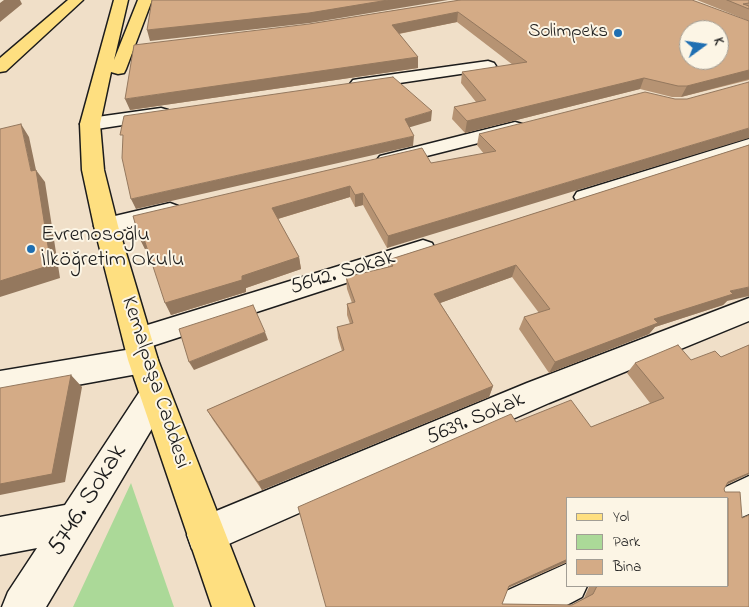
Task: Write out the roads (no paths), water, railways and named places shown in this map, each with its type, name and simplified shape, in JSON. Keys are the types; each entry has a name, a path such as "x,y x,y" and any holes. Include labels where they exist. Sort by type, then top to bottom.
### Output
{"main road":[{"path":"0,48 70,1 87,0"},
{"path":"90,124 127,50 145,0"},
{"path":"0,67 70,1"},
{"name":"Kemalpaşa Caddesi","path":"116,2 90,124 93,170 106,226 140,349 233,607"}],"street":[{"path":"127,50 146,48"},
{"path":"346,86 488,66"},
{"path":"90,124 179,111"},
{"path":"366,165 538,123"},
{"path":"562,205 749,145"},
{"path":"106,226 193,206"},
{"name":"5642. Sokak","path":"0,385 140,349 444,243"},
{"name":"5639. Sokak","path":"206,535 538,393 749,309"},
{"name":"5746. Sokak","path":"23,607 156,395"},
{"path":"729,504 749,494"},
{"path":"0,536 77,522"},
{"path":"519,607 566,584"}],"place":[{"name":"Solimpeks","path":"618,33"},
{"name":"Evrenosoğlu İlköğretim Okulu","path":"31,249"}]}
